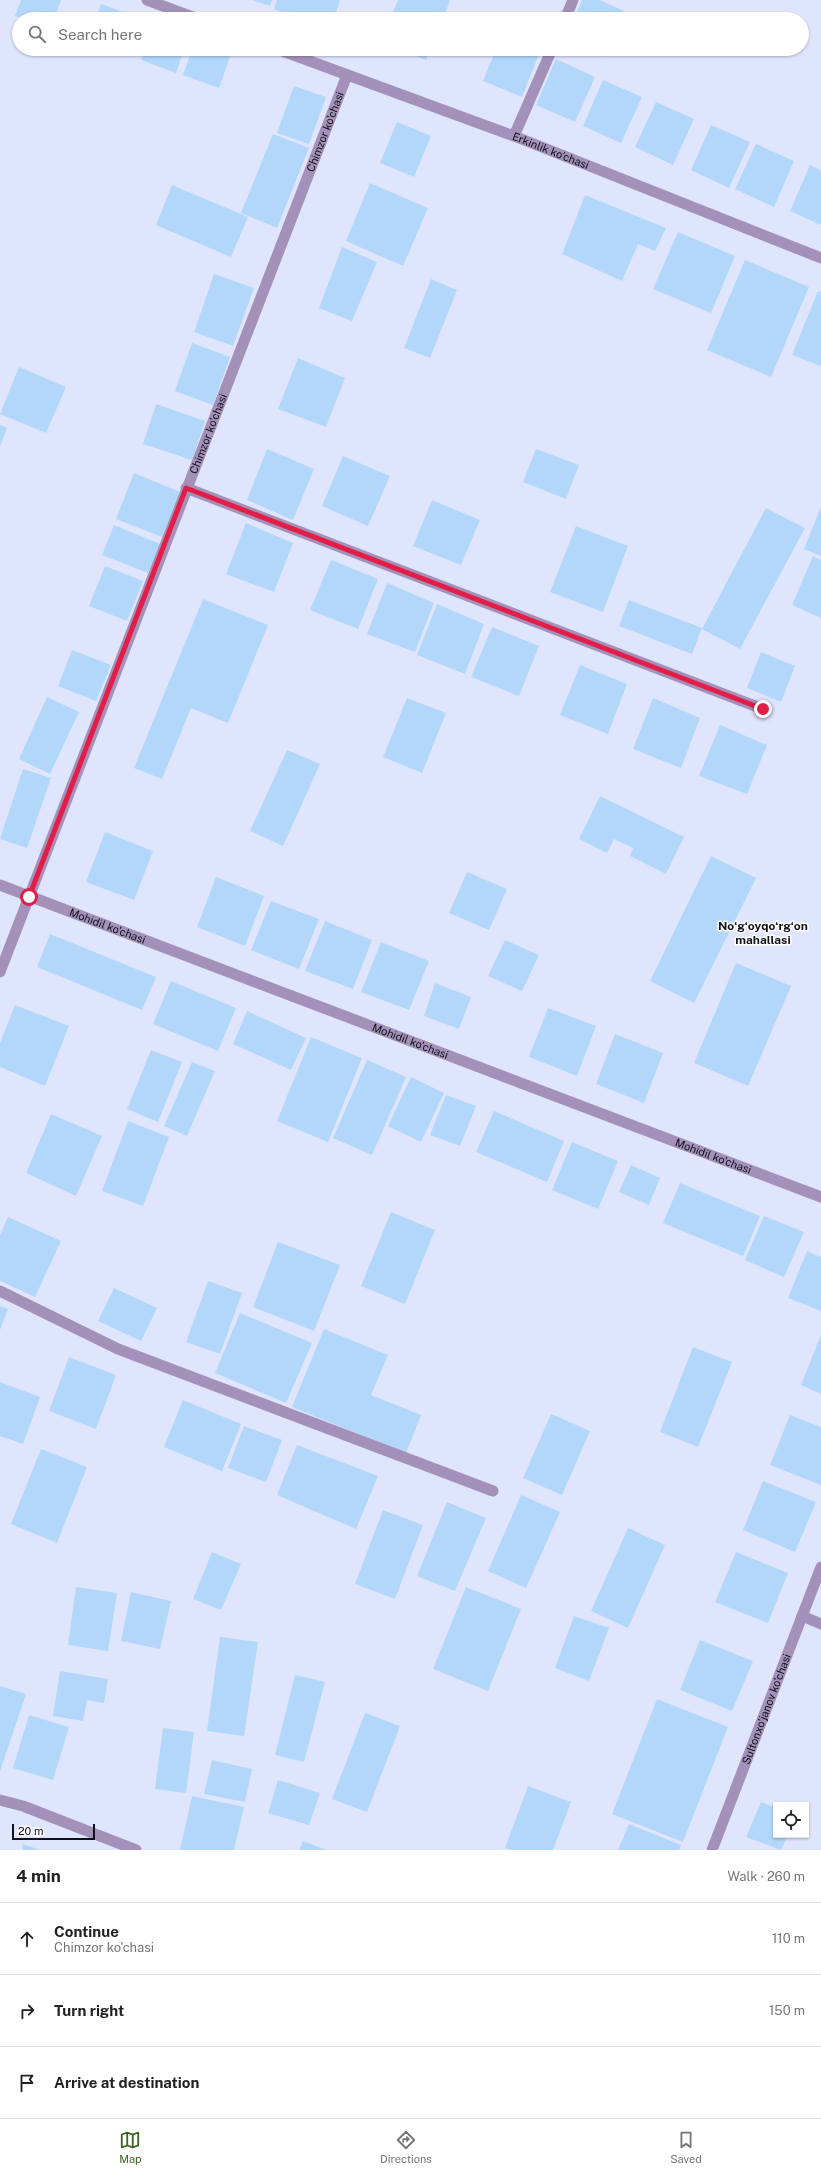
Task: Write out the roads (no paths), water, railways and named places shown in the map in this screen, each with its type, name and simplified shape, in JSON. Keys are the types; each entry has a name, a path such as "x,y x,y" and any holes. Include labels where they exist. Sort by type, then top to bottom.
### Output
{"street":[{"path":"148,0 180,12"},
{"path":"567,12 573,0"},
{"name":"Erkinlik ko'chasi","path":"296,56 514,136 821,258"},
{"path":"514,136 549,56"},
{"name":"Chimzor ko'chasi","path":"0,972 347,75"},
{"path":"186,488 763,709"},
{"name":"Mohidil ko'chasi","path":"0,885 821,1197"},
{"path":"0,1291 118,1349 493,1491"},
{"name":"Sultonxo'janov ko'chasi","path":"712,1850 821,1567"},
{"path":"802,1616 821,1624"},
{"path":"0,1800 23,1806 136,1850"}],"district":[{"name":"Noʻgʻoyqoʻrgʻon mahallasi","path":"763,933"}]}
